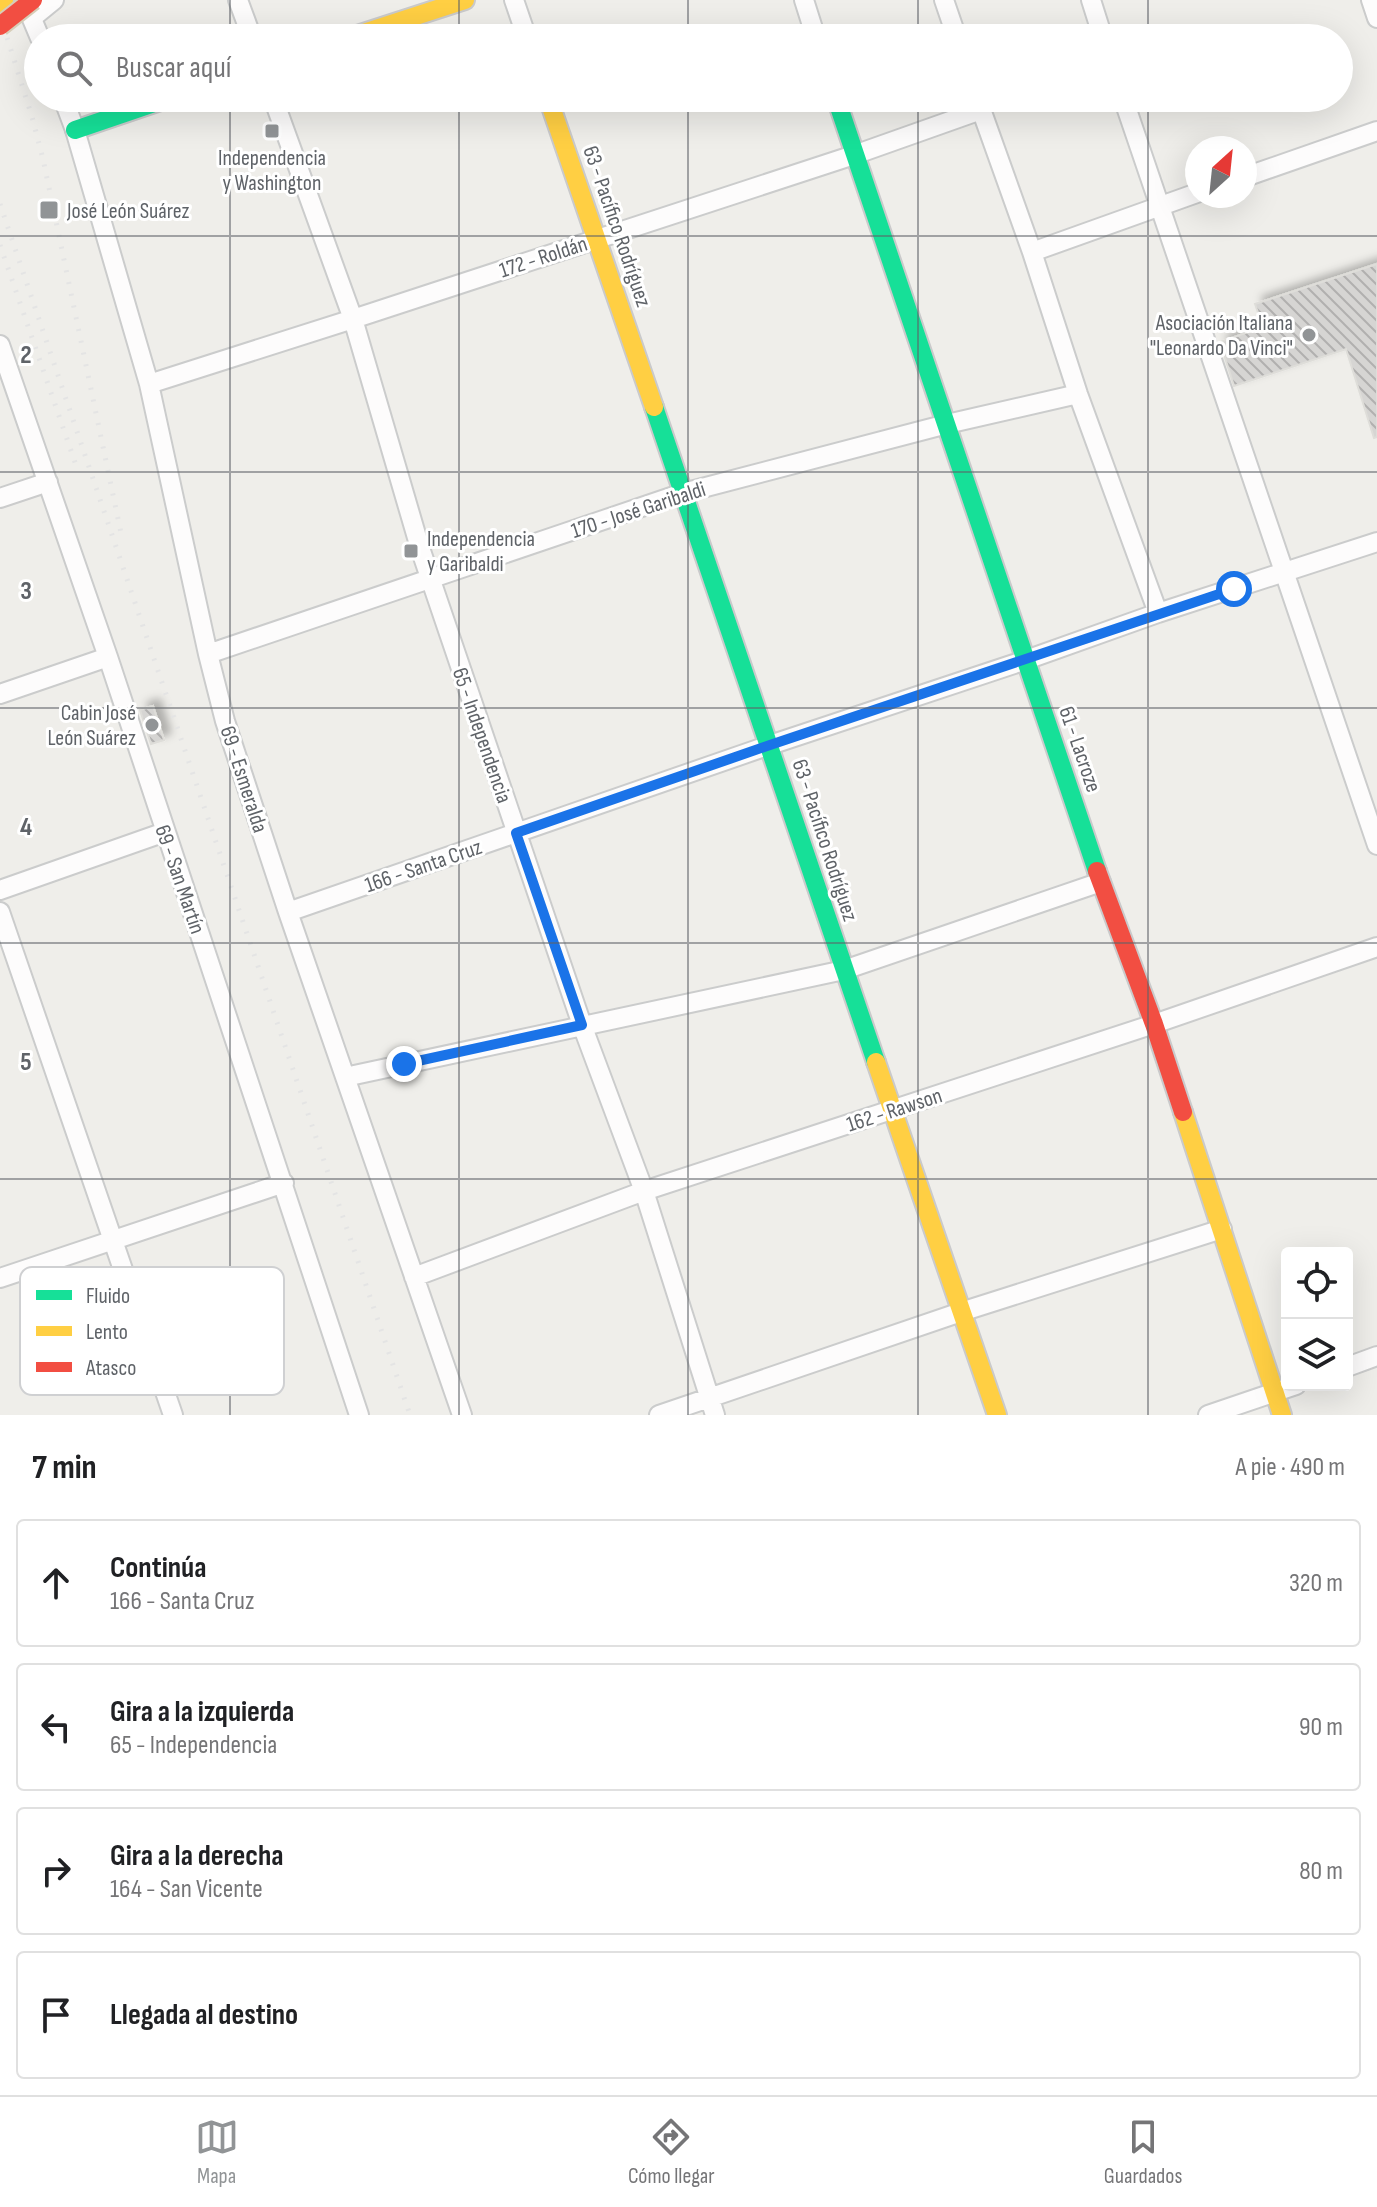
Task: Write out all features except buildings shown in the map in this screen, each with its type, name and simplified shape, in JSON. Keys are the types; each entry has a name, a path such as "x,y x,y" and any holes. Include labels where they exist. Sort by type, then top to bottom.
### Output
{"street":[{"path":"24,0 32,9"},
{"path":"0,26 54,0"},
{"path":"238,0 247,24"},
{"path":"391,24 465,0"},
{"path":"514,0 522,24"},
{"path":"804,0 812,24"},
{"path":"944,0 952,24"},
{"path":"1091,0 1099,24"},
{"path":"1371,0 1377,18"},
{"name":"69 - Esmeralda","path":"68,112 149,384 225,721 462,1415"},
{"path":"75,130 128,112"},
{"name":"65 - Independencia","path":"278,112 353,319 430,578 582,1025 644,1191 712,1406"},
{"name":"63 - Pacífico Rodríguez","path":"553,112 997,1415"},
{"name":"61 - Lacroze","path":"840,112 1101,882 1154,1024 1282,1415"},
{"name":"172 - Roldán","path":"149,384 854,155 959,112"},
{"path":"982,112 1078,394 1158,613"},
{"path":"1128,112 1377,845"},
{"path":"1257,173 1377,131"},
{"path":"1032,252 1185,197"},
{"name":"69 - San Martín","path":"0,345 108,657 360,1412"},
{"name":"170 - José Garibaldi","path":"208,654 683,493 947,424 1078,394"},
{"path":"0,498 48,482"},
{"name":"166 - Santa Cruz","path":"288,912 1158,613 1377,542"},
{"path":"0,694 108,657"},
{"path":"0,890 165,832"},
{"path":"345,1077 844,970 1101,882"},
{"path":"0,912 123,1267"},
{"name":"162 - Rawson","path":"414,1277 644,1191 1154,1024 1377,947"},
{"path":"34,1267 284,1183"},
{"path":"659,1415 712,1406 961,1312 1222,1229"},
{"path":"0,1278 20,1272"},
{"path":"1353,1365 1377,1356"},
{"path":"451,1382 448,1404 452,1415"},
{"path":"1208,1415 1281,1391"},
{"path":"166,1395 173,1415"}],"railway":[{"path":"0,15 24,92"},
{"path":"30,112 43,159 121,533"},
{"path":"0,204 410,1415"},
{"path":"0,245 77,468"}],"traffic: fast":[{"path":"75,130 128,112"},
{"path":"841,112 1097,871"},
{"path":"654,407 876,1062"}],"traffic: slow":[{"path":"0,3 4,0"},
{"path":"391,24 465,0"},
{"path":"553,112 654,407"},
{"path":"876,1062 997,1415"},
{"path":"1183,1112 1282,1415"}],"traffic: jam":[{"path":"0,26 33,0"},
{"path":"1097,871 1183,1112"}],"place":[{"name":"Independencia y Washington","path":"272,131"},
{"name":"José León Suárez","path":"49,210"},
{"name":"Asociación Italiana \"Leonardo Da Vinci\"","path":"1309,335"},
{"name":"Independencia y Garibaldi","path":"411,551"},
{"name":"Cabin José León Suárez","path":"152,725"}],"route":[{"path":"404,1064 582,1025 516,833 1234,589"}]}
